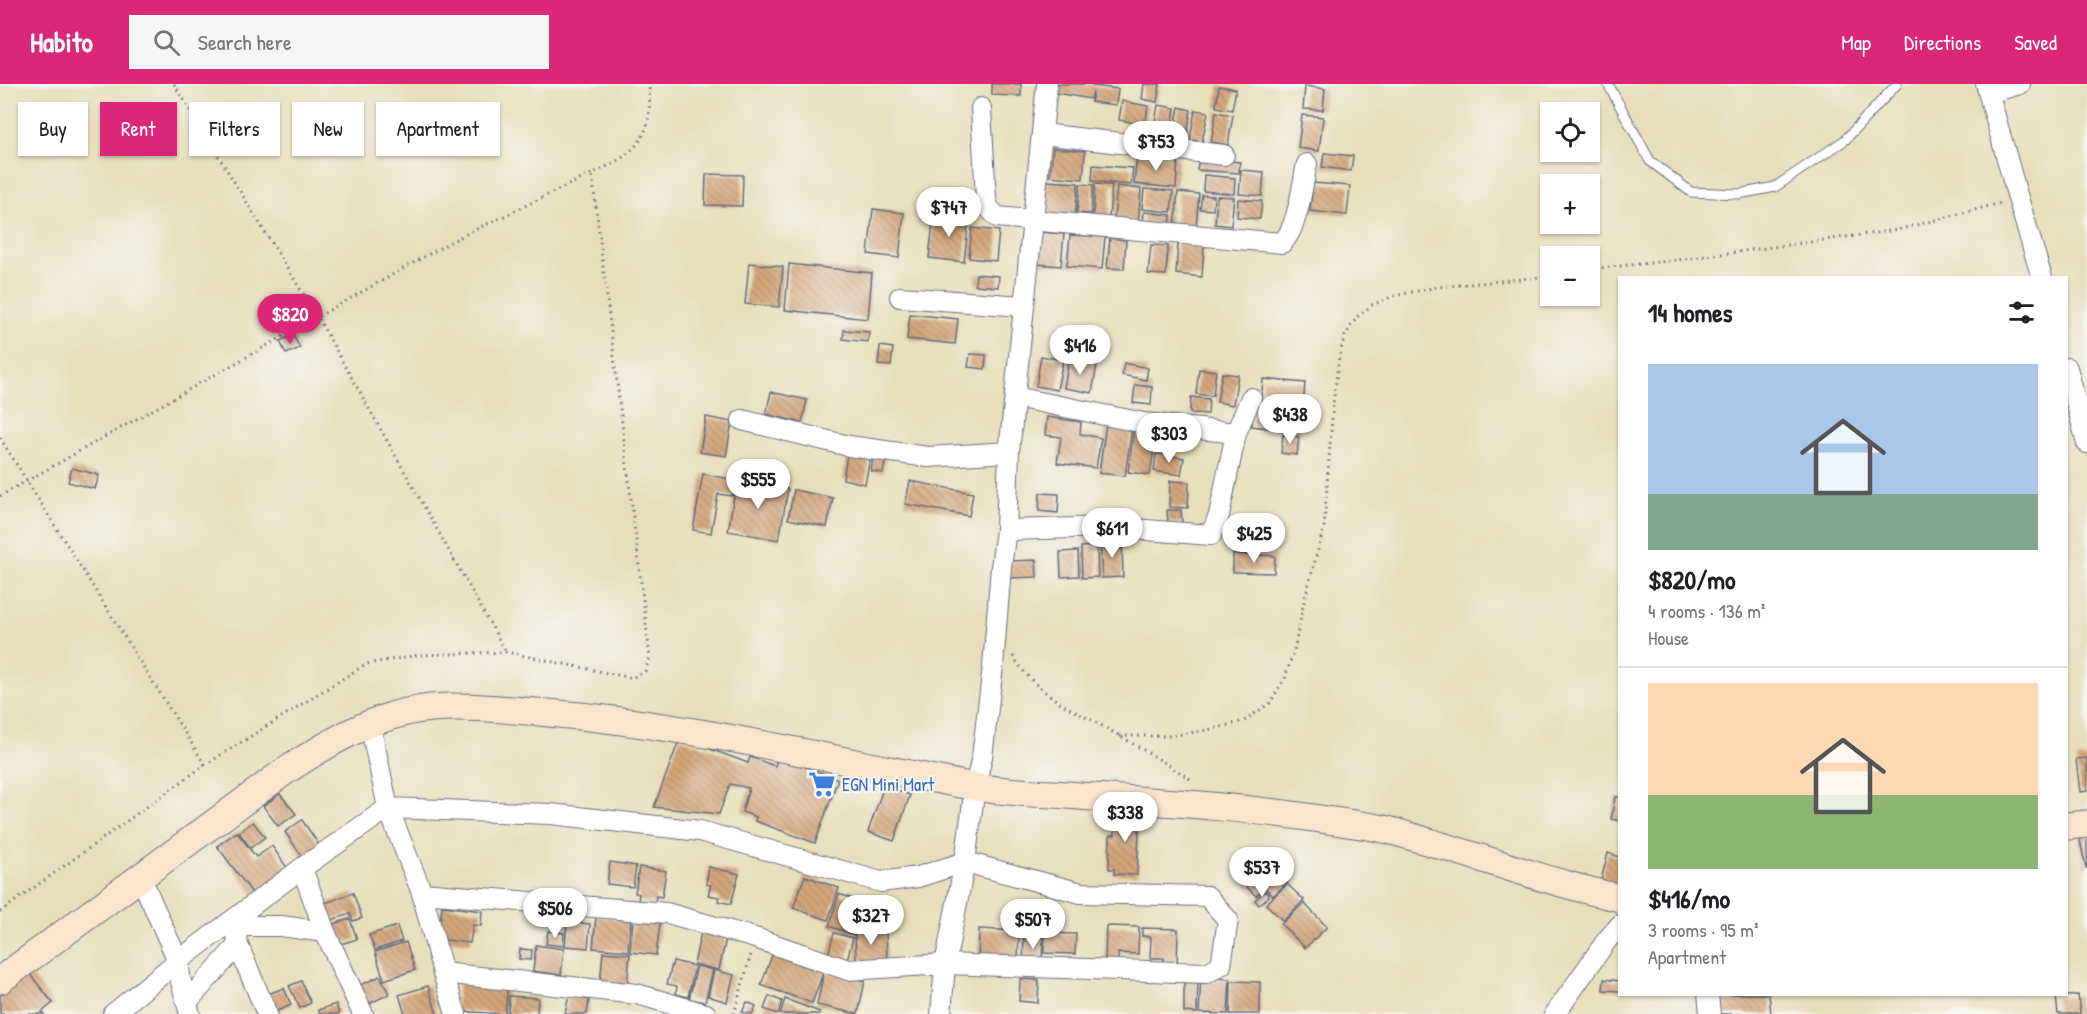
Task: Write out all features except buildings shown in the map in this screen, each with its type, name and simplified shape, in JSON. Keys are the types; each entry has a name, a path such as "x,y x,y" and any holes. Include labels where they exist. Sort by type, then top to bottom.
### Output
{"street":[{"path":"941,1014 945,963 965,862 975,788 982,757 1006,530 1009,452 1023,306 1034,222 1047,84"},
{"path":"2020,84 1988,88 2041,276"},
{"path":"981,108 986,199 988,207 997,217 1282,243 1292,228 1307,164"},
{"path":"1042,134 1224,155"},
{"path":"900,297 1023,306"},
{"path":"2068,372 2087,443"},
{"path":"1015,397 1144,423 1236,433"},
{"path":"1006,530 1107,527 1210,535 1219,515 1236,433 1251,398"},
{"path":"742,420 849,446 928,457 1009,452"},
{"path":"0,980 281,774 336,740 370,724 428,708 454,707 591,717 729,737 975,788 1240,808 1384,829 1563,884 1618,898"},
{"path":"370,724 388,807 422,894 456,1014"},
{"path":"113,1014 178,961 236,930 302,868 388,807 551,814 700,831 881,882 918,877 965,862 1081,893 1207,896 1228,920 1221,965 1207,973 945,963 848,969 755,938 667,913 422,894"},
{"path":"2068,826 2087,824"},
{"path":"302,868 325,932 363,1014"},
{"path":"141,878 178,961 181,982 189,1008"},
{"path":"236,930 281,926 325,932"},
{"path":"1555,1014 1618,927"},
{"path":"236,930 267,1014"},
{"path":"189,1008 211,978 236,930"},
{"path":"211,978 252,973"},
{"path":"443,973 637,994 706,1014"},
{"path":"1708,996 1710,1014"}],"lane":[{"path":"1608,84 1650,161 1690,192 1739,194 1775,187 1845,140 1897,84"}],"path":[{"path":"174,84 318,318 506,652"},
{"path":"0,496 454,240 633,152 648,123 649,84"},
{"path":"0,912 205,765 366,664 419,655 506,652 632,678 645,671 650,657 592,174"},
{"path":"1600,269 1690,259 1897,230 2018,198"},
{"path":"1120,736 1170,736 1244,721 1270,703 1285,678 1324,527 1333,404 1339,357 1345,336 1357,317 1372,305 1393,296 1438,287 1540,277"},
{"path":"0,438 205,765"},
{"path":"996,630 1018,664 1040,689 1068,709 1120,736 1194,782"},
{"path":"734,1014 755,938"}],"place":[{"name":"EGN Mini Mart","path":"822,784"}]}
